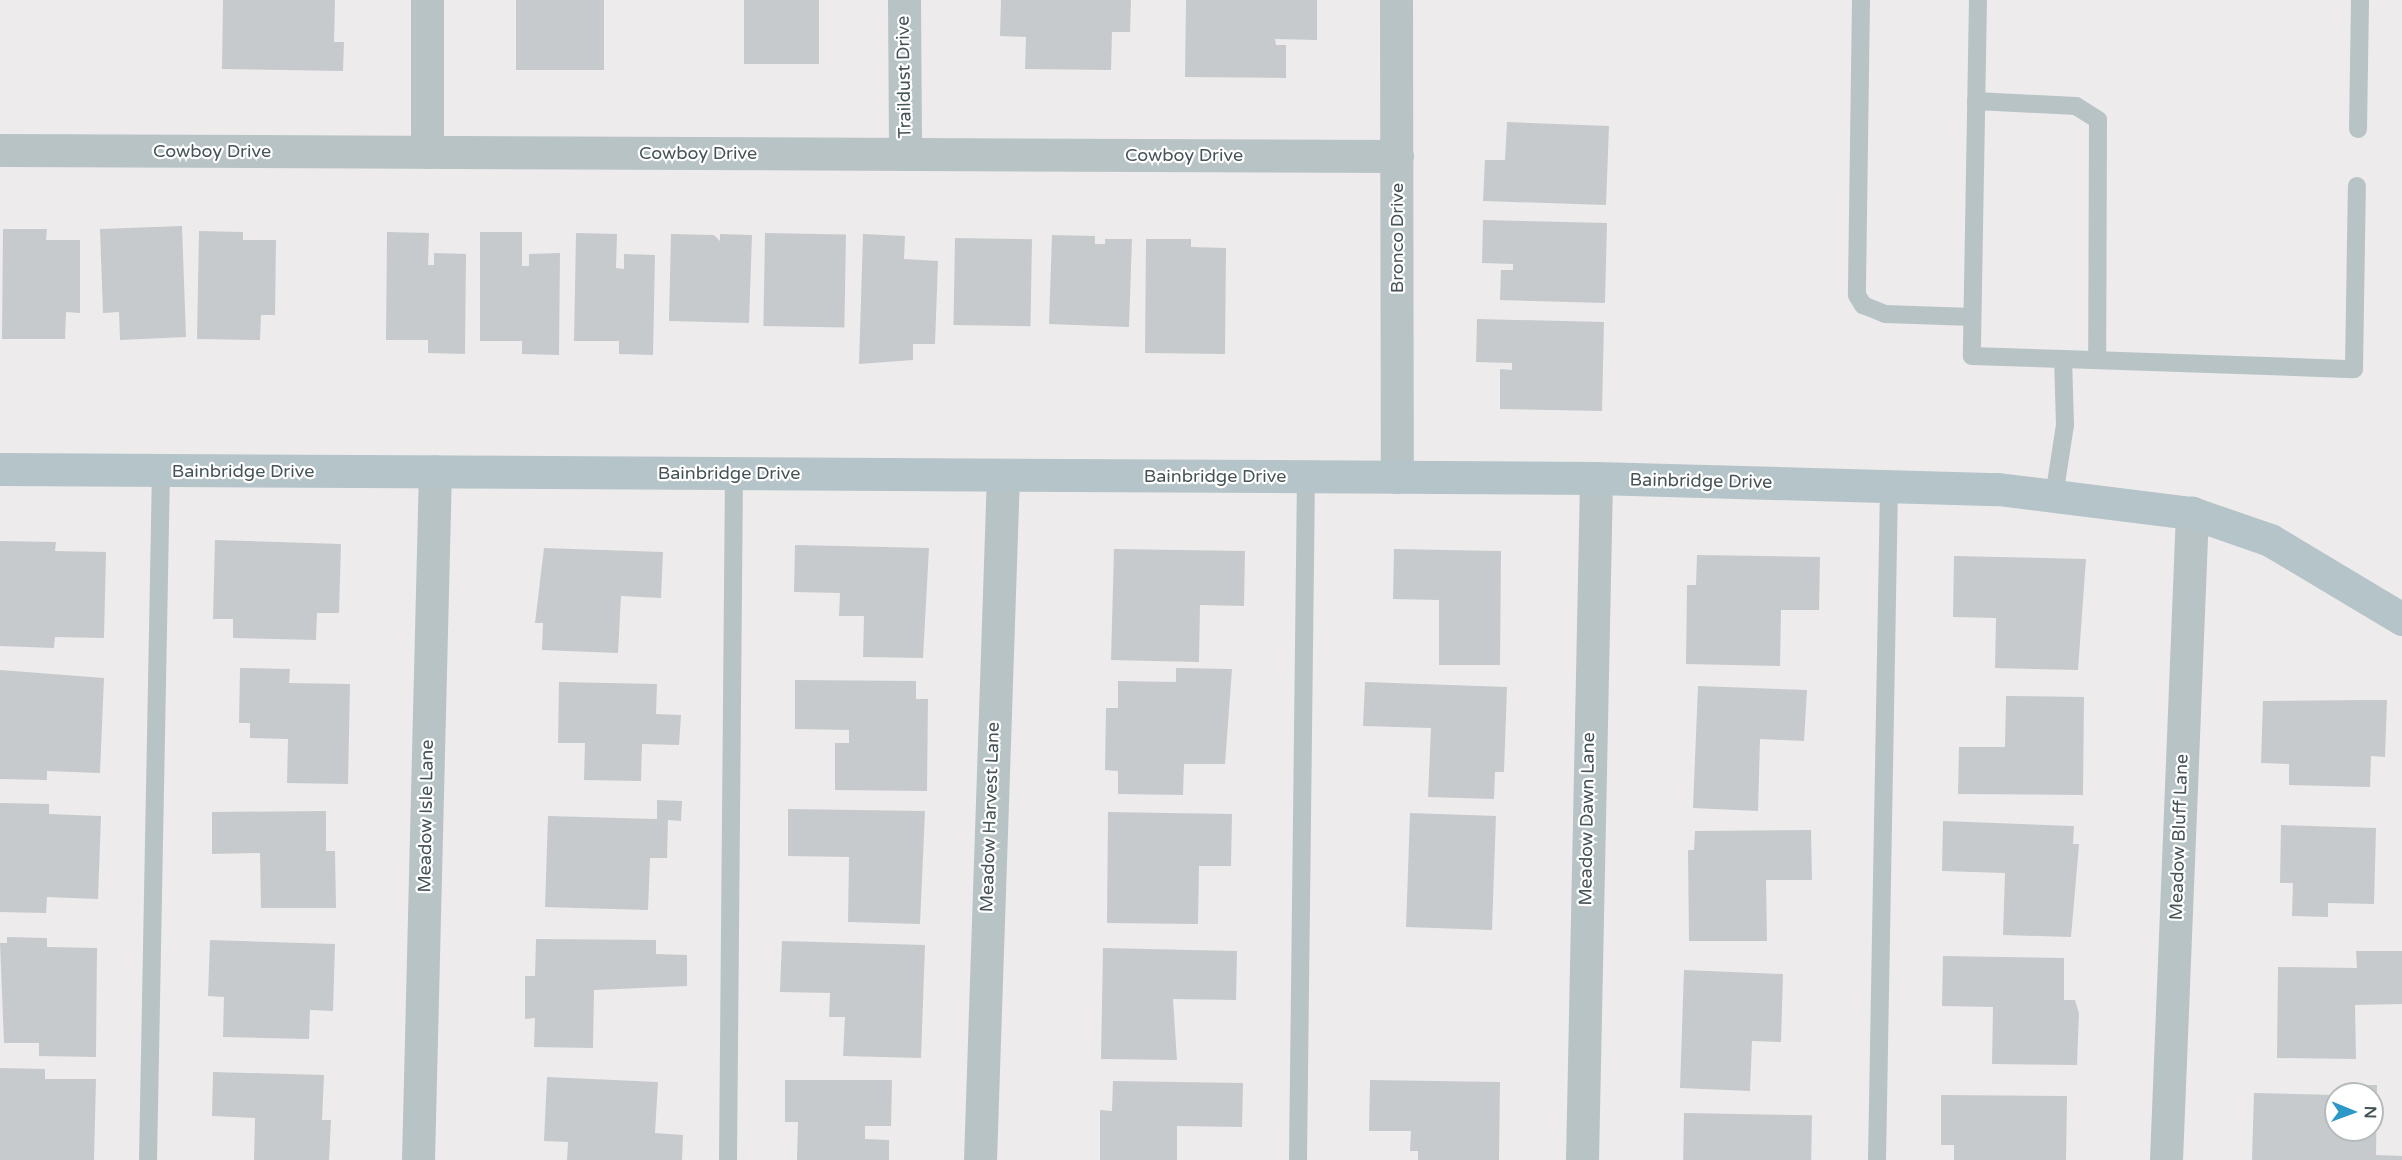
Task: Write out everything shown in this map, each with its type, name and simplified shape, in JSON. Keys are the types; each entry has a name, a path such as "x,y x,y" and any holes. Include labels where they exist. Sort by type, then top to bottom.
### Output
{"street":[{"path":"427,0 427,152"},
{"name":"Traildust Drive","path":"904,0 905,154"},
{"name":"Bronco Drive","path":"1396,0 1397,477"},
{"name":"Cowboy Drive","path":"0,150 1397,156"},
{"name":"Bainbridge Drive","path":"0,469 1596,478 1889,486 2055,496 2192,513 2270,540 2402,619"},
{"name":"Meadow Isle Lane","path":"418,1160 435,471"},
{"name":"Meadow Harvest Lane","path":"980,1160 1003,475"},
{"name":"Meadow Dawn Lane","path":"1582,1160 1596,478"},
{"name":"Meadow Bluff Lane","path":"2166,1160 2192,513"}],"lane":[{"path":"1861,0 1857,295 1863,305 1885,314 1972,317"},
{"path":"1978,0 1972,356 2354,369 2357,186"},
{"path":"2358,129 2360,0"},
{"path":"1976,101 2076,106 2098,120 2097,360"},
{"path":"2055,496 2065,425 2063,359"},
{"path":"148,1160 162,470"},
{"path":"728,1160 734,473"},
{"path":"1298,1160 1306,476"},
{"path":"1877,1160 1889,486"}],"building":[{"path":"223,0 335,0 334,42 344,42 343,71 222,69"},
{"path":"516,0 604,0 604,70 516,70"},
{"path":"744,0 819,0 819,64 744,64"},
{"path":"1001,0 1131,0 1130,32 1112,32 1111,70 1025,69 1026,37 1000,36"},
{"path":"1186,0 1317,0 1317,40 1275,39 1276,45 1286,45 1286,78 1185,77"},
{"path":"1507,122 1609,126 1606,205 1483,201 1485,160 1505,160"},
{"path":"1483,220 1607,223 1605,303 1500,300 1501,270 1513,270 1513,264 1482,263"},
{"path":"182,226 186,337 120,340 119,312 103,313 100,229"},
{"path":"3,229 47,229 46,240 80,240 80,313 66,312 65,339 2,339"},
{"path":"199,231 243,232 243,240 276,240 275,315 261,315 260,340 197,339"},
{"path":"387,232 429,233 428,265 434,265 434,253 466,254 465,354 428,353 428,340 386,340"},
{"path":"480,232 522,232 522,266 529,266 529,254 560,253 559,355 522,354 522,341 480,341"},
{"path":"576,233 617,234 616,268 624,269 624,254 655,255 653,355 619,354 619,341 574,341"},
{"path":"765,233 846,234 844,327 763,326"},
{"path":"671,234 714,235 720,241 720,234 752,235 749,323 669,321"},
{"path":"863,234 905,236 904,259 938,261 935,344 913,344 913,360 859,364"},
{"path":"1052,235 1095,236 1095,244 1105,244 1105,239 1132,239 1129,327 1049,324"},
{"path":"955,238 1032,239 1030,326 953,325"},
{"path":"1146,239 1191,239 1191,247 1226,248 1225,354 1145,353"},
{"path":"1477,319 1604,322 1602,411 1500,409 1500,369 1512,370 1512,363 1476,362"},
{"path":"215,540 341,544 339,613 317,613 316,640 233,638 233,619 213,619"},
{"path":"0,541 56,542 55,551 106,552 104,638 55,637 54,648 0,646"},
{"path":"795,545 929,548 923,658 863,657 864,616 839,616 840,593 794,592"},
{"path":"544,548 663,552 661,598 621,596 618,653 542,650 543,623 535,623"},
{"path":"1114,549 1245,551 1244,606 1200,605 1199,662 1111,660"},
{"path":"1394,549 1501,551 1500,665 1439,665 1439,600 1393,599"},
{"path":"1697,555 1820,557 1819,610 1781,610 1780,666 1686,664 1687,585 1696,585"},
{"path":"1954,556 2086,559 2078,670 1995,668 1996,618 1953,617"},
{"path":"240,668 290,669 289,683 350,684 348,784 287,783 288,739 250,738 250,723 239,723"},
{"path":"1176,668 1232,669 1225,764 1184,764 1183,795 1118,794 1118,771 1105,770 1106,708 1118,708 1118,681 1176,682"},
{"path":"0,670 104,678 100,773 47,771 47,780 0,779"},
{"path":"795,680 916,681 916,699 928,699 927,791 835,790 835,743 849,743 849,730 795,729"},
{"path":"559,682 657,684 656,714 681,715 679,745 642,744 641,781 584,780 585,743 558,743"},
{"path":"1365,682 1507,687 1504,772 1495,772 1494,799 1428,797 1431,728 1363,726"},
{"path":"1698,686 1807,690 1804,741 1760,739 1758,811 1693,808"},
{"path":"2006,696 2084,697 2083,795 1958,794 1959,747 2005,747"},
{"path":"2387,700 2385,757 2371,756 2370,787 2289,785 2289,764 2261,763 2263,701"},
{"path":"657,800 682,801 681,821 668,820 667,858 650,858 648,910 545,907 548,816 657,819"},
{"path":"0,803 49,804 49,814 101,816 98,899 47,897 46,913 0,912"},
{"path":"788,809 925,811 920,924 848,922 849,857 788,856"},
{"path":"326,811 326,851 335,851 336,908 261,908 260,853 212,854 212,812"},
{"path":"1108,812 1232,814 1231,866 1199,866 1198,924 1107,923"},
{"path":"1410,813 1496,816 1492,930 1406,927"},
{"path":"1943,821 2074,826 2073,844 2079,844 2071,937 2003,935 2005,873 1942,871"},
{"path":"2281,825 2376,828 2374,904 2328,903 2328,917 2292,916 2293,883 2280,883"},
{"path":"1811,830 1812,880 1766,880 1767,941 1689,941 1688,850 1694,850 1695,831"},
{"path":"7,937 47,938 47,947 97,948 96,1057 39,1056 39,1043 4,1043 0,943 7,943"},
{"path":"536,939 656,940 656,954 687,955 687,986 594,990 593,1048 534,1047 535,1018 525,1019 525,976 535,976"},
{"path":"210,940 335,944 333,1011 310,1010 309,1039 223,1037 224,997 208,996"},
{"path":"782,941 925,945 921,1058 843,1056 845,1017 829,1017 830,993 780,992"},
{"path":"1103,948 1237,951 1236,1000 1173,999 1177,1060 1101,1059"},
{"path":"2356,951 2402,951 2402,1004 2355,1005 2356,1059 2277,1058 2278,967 2357,968"},
{"path":"1943,956 2064,958 2064,1000 2075,1000 2079,1013 2077,1065 1992,1064 1993,1007 1942,1006"},
{"path":"1684,970 1783,974 1781,1042 1752,1041 1750,1091 1680,1088"},
{"path":"0,1068 45,1069 45,1079 96,1079 94,1160 0,1160"},
{"path":"213,1072 324,1075 322,1120 331,1120 329,1160 254,1160 255,1118 212,1116"},
{"path":"547,1077 658,1082 655,1133 683,1135 682,1160 567,1160 568,1142 544,1141"},
{"path":"785,1080 892,1080 891,1126 865,1126 865,1139 889,1140 889,1160 797,1160 798,1122 785,1122"},
{"path":"1370,1080 1500,1082 1499,1160 1418,1160 1418,1151 1410,1151 1411,1131 1369,1131"},
{"path":"1113,1081 1243,1083 1242,1127 1177,1126 1177,1160 1100,1160 1100,1110 1112,1111"},
{"path":"2254,1093 2324,1095 2324,1142 2376,1142 2376,1155 2402,1156 2402,1160 2252,1160"},
{"path":"1941,1095 2067,1096 2066,1160 1954,1160 1954,1145 1941,1145"},
{"path":"1684,1113 1812,1115 1811,1160 1683,1160"}]}
